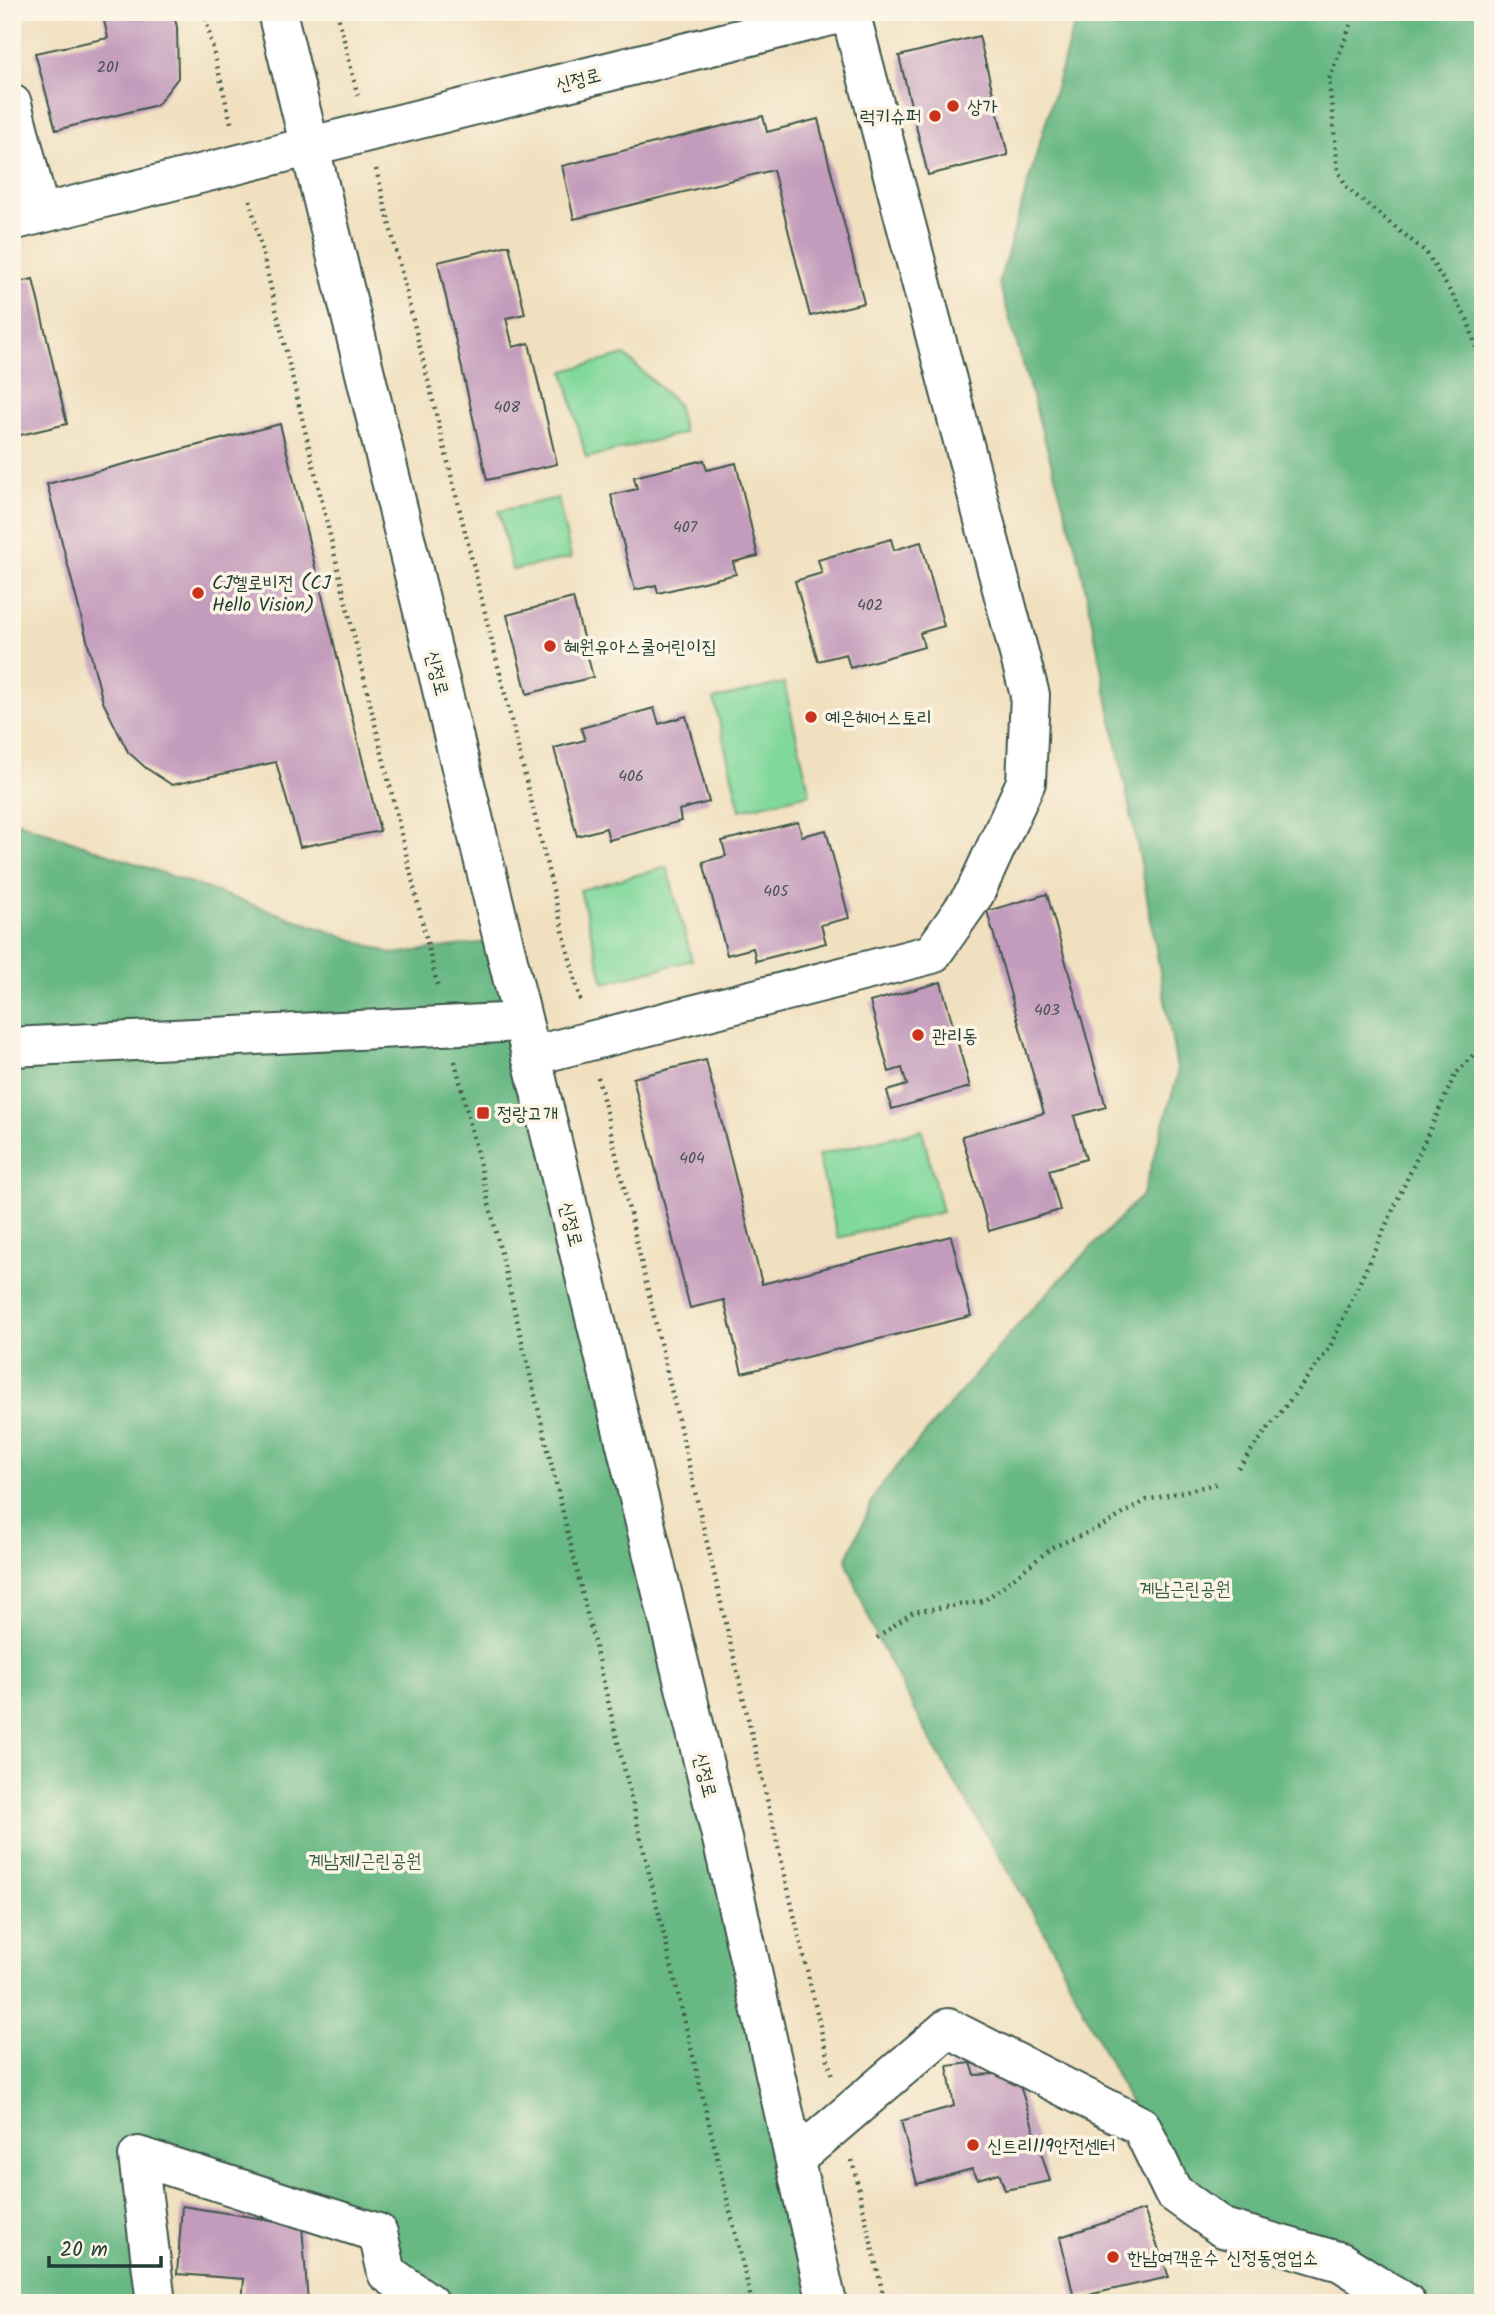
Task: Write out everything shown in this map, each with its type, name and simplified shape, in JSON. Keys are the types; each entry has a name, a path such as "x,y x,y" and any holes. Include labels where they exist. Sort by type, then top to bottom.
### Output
{"main road":[{"name":"신정로","path":"277,12 722,1839 827,2303"},
{"name":"신정로","path":"26,217 849,12"},
{"path":"12,1047 447,1026 527,1039 590,1041 932,954 975,893 1026,782 1030,695 849,12"},
{"path":"12,104 26,217"},
{"path":"794,2159 948,2028 1141,2126 1173,2192 1223,2228 1341,2262 1406,2303"},
{"path":"156,2303 138,2155 378,2233 387,2273 429,2303"}],"path":[{"path":"204,12 752,2303"},
{"path":"337,12 590,1041 885,2303"},
{"path":"1356,12 1329,79 1338,171 1348,189 1426,252 1467,319 1483,367"},
{"path":"1238,1468 1329,1349 1455,1074 1483,1044"},
{"path":"877,1638 913,1612 984,1601 1053,1547 1103,1526 1147,1500 1219,1483"}],"green space":[{"name":"계남근린공원","path":"1078,12 1483,12 1483,2303 1406,2303 1223,2228 1141,2126 1048,1938 934,1747 877,1638 846,1560 878,1489 1028,1313 1143,1194 1178,1074 1142,869 1080,562 999,282"},
{"path":"625,355 677,404 684,433 586,458 564,371"},
{"path":"558,498 571,558 512,570 499,511"},
{"path":"784,683 810,794 740,810 714,699"},
{"name":"계남제1근린공원","path":"12,820 393,954 502,940 827,2303 429,2303 378,2233 139,2156 156,2303 12,2303"},
{"path":"667,867 692,960 604,983 580,890"},
{"path":"922,1130 942,1212 838,1238 818,1155"}],"building":[{"path":"102,12 173,12 177,27 178,78 157,105 56,130 35,53 108,38"},
{"name":"상가","path":"979,36 1008,155 928,175 899,56"},
{"path":"763,116 767,132 818,119 864,303 810,316 773,170 574,219 562,166"},
{"path":"509,245 525,314 506,318 513,347 529,343 557,464 487,480 438,262"},
{"path":"33,279 67,424 12,437 12,284"},
{"name":"CJ헬로비전 (CJ Hello Vision)","path":"280,424 380,831 300,847 276,762 172,785 128,752 103,702 47,484"},
{"path":"704,460 707,470 736,463 758,556 733,562 736,574 658,593 656,585 635,590 611,495 637,489 634,477"},
{"path":"891,539 894,550 921,542 944,626 920,633 924,647 850,668 846,654 818,661 795,581 822,573 818,560"},
{"name":"혜원유아스쿨어린이집","path":"573,598 593,677 527,694 507,615"},
{"path":"654,708 659,724 686,716 709,802 679,810 681,821 609,840 606,828 577,836 554,748 585,740 581,728"},
{"path":"798,822 802,836 826,830 849,918 821,925 826,943 756,961 753,948 727,955 703,862 726,856 722,841"},
{"path":"1047,894 1106,1107 1074,1116 1086,1159 1049,1170 1060,1210 989,1231 962,1136 1044,1113 987,911"},
{"name":"관리동","path":"941,982 970,1087 892,1109 887,1091 907,1085 902,1068 889,1072 870,1002"},
{"path":"706,1060 762,1284 951,1236 971,1316 742,1373 724,1300 690,1308 633,1078"},
{"name":"신트리119안전센터","path":"971,2063 975,2075 1016,2073 1050,2181 1005,2190 999,2173 978,2179 972,2169 917,2184 901,2121 954,2106 947,2066"},
{"path":"182,2206 302,2225 308,2303 242,2303 244,2279 177,2274"},
{"name":"한남여객운수 신정동영업소","path":"1144,2210 1169,2277 1074,2298 1060,2237"}],"place":[{"name":"상가","path":"953,106"},
{"name":"럭키슈퍼","path":"935,116"},
{"name":"CJ헬로비전 (CJ Hello Vision)","path":"198,593"},
{"name":"혜원유아스쿨어린이집","path":"550,646"},
{"name":"예은헤어스토리","path":"811,717"},
{"name":"관리동","path":"918,1035"},
{"name":"정랑고개","path":"483,1113"},
{"name":"신트리119안전센터","path":"973,2145"},
{"name":"한남여객운수 신정동영업소","path":"1113,2257"}]}
